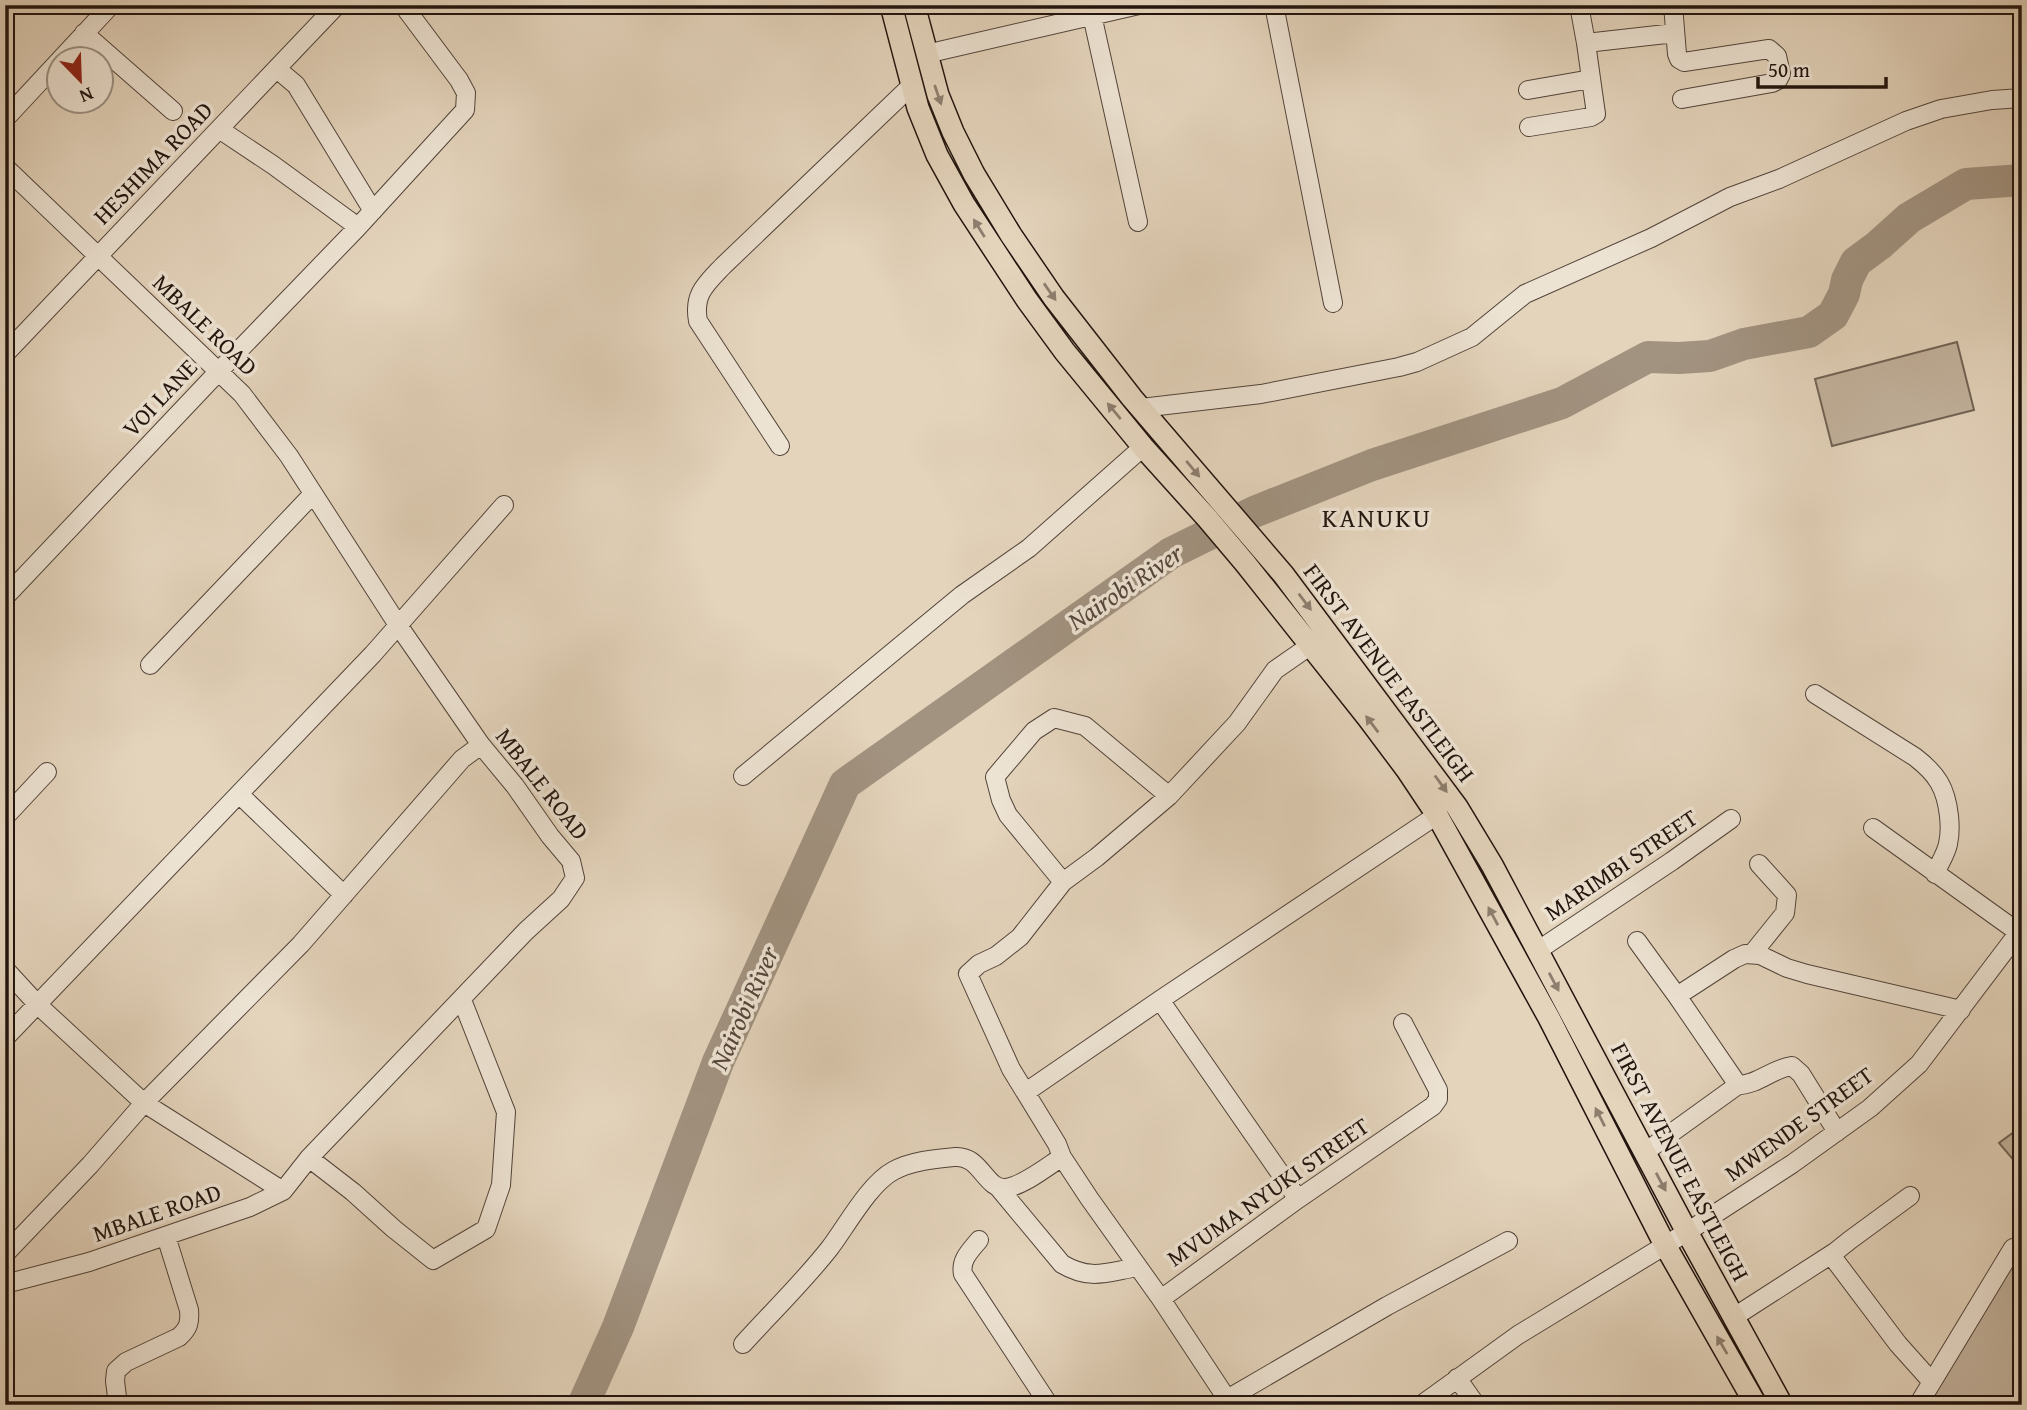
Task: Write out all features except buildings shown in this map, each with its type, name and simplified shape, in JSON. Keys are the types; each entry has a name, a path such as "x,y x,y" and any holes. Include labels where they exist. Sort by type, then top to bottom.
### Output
{"main road":[{"name":"FIRST AVENUE EASTLEIGH","path":"891,5 911,86 937,155 997,257 1065,352 1143,447 1216,511"},
{"name":"FIRST AVENUE EASTLEIGH","path":"914,5 938,95 974,174 1054,299 1253,556 1311,645 1392,749 1437,815 1549,1018 1665,1245 1756,1405"},
{"name":"FIRST AVENUE EASTLEIGH","path":"1253,556 1283,574 1457,807 1492,865 1782,1405"}],"street":[{"path":"5,119 111,5"},
{"name":"HESHIMA ROAD","path":"5,354 337,5"},
{"name":"VOI LANE","path":"5,597 358,227 465,110 467,93 403,5"},
{"path":"926,54 1139,5"},
{"path":"1274,5 1333,303"},
{"path":"1529,127 1591,117 1595,114 1579,5"},
{"path":"1672,5 1679,59 1684,62 1769,49 1777,56 1781,74 1778,80 1772,83 1682,99"},
{"path":"1092,15 1138,222"},
{"path":"84,33 173,111"},
{"path":"1586,43 1675,33"},
{"path":"277,69 296,85 373,211"},
{"path":"1528,90 1591,79"},
{"path":"780,446 698,321 698,299 712,277 911,86"},
{"path":"1141,408 1261,394 1417,362 1472,337 1525,295 1651,238 1730,197 1779,179 1906,121 1941,109 2022,98"},
{"path":"219,129 358,227"},
{"name":"MBALE ROAD","path":"5,167 242,394 313,494 398,625 481,745 571,861 575,878 561,899 526,931 309,1158 283,1191 250,1207 89,1262 5,1284"},
{"path":"743,776 962,595 1029,548 1143,447"},
{"path":"150,665 313,494"},
{"path":"5,1038 373,654 505,505"},
{"path":"1161,1298 1062,1157 1057,1144 1011,1069 968,974 1020,937 1063,881 1097,857 1169,796 1237,723 1275,670 1311,645"},
{"path":"1815,694 1915,757 1930,769 1940,782 1947,797 1949,836 1948,845 1935,874"},
{"path":"1063,881 1008,816 995,778 1034,732 1054,718 1085,726 1169,796"},
{"path":"5,1254 90,1165 144,1103 301,944 462,759 481,745"},
{"path":"5,817 47,772"},
{"path":"239,794 344,895"},
{"path":"1026,1093 1437,815"},
{"name":"MARIMBI STREET","path":"1537,951 1672,861 1731,818"},
{"path":"1873,828 1935,874 2020,930"},
{"path":"1752,954 1785,913 1787,895 1759,864"},
{"name":"MWENDE STREET","path":"1421,1405 1518,1335 1687,1232 1792,1164 1870,1108 1919,1064 2020,930"},
{"path":"1637,941 1738,1085"},
{"path":"1677,996 1734,959 1752,954 1787,968 1961,1010"},
{"path":"5,968 38,1005 144,1103 283,1191"},
{"path":"309,1158 433,1260 486,1229 501,1185 506,1112 462,1000"},
{"path":"1160,1000 1298,1199"},
{"name":"MVUMA NYUKI STREET","path":"1225,1403 1161,1298 1433,1106 1438,1099 1438,1090 1403,1023"},
{"path":"1645,1152 1738,1085 1746,1085 1784,1067 1792,1066 1801,1074 1837,1132"},
{"path":"743,1343 827,1251 875,1186 891,1172 926,1161 958,1157 970,1160 998,1187 1068,1268 1086,1275 1138,1267"},
{"path":"998,1187 1013,1186 1062,1157"},
{"path":"1734,1318 1835,1252 1910,1196"},
{"path":"118,1405 116,1371 126,1362 179,1337 190,1323 189,1310 166,1236"},
{"path":"979,1240 964,1259 961,1266 963,1274 1049,1405"},
{"path":"1225,1403 1387,1306 1508,1241"},
{"path":"1918,1405 2013,1248"},
{"path":"1835,1252 1836,1262 1898,1344 1932,1382"},
{"path":"1457,1378 1476,1405"}],"shaded area":[{"path":"1957,342 1974,410 1832,446 1815,379"},
{"path":"2022,1126 2022,1170 1999,1143"},
{"path":"2022,1251 2022,1405 1925,1405 1986,1300"}],"waterway":[{"name":"Nairobi River","path":"583,1405 618,1327 718,1062 845,784 1171,553 1254,512 1372,465 1562,403 1648,357 1710,356 1744,344 1809,332 1833,315 1856,262 1909,218 1966,184 2022,180"}],"district":[{"name":"KANUKU","path":"1377,518"}]}
